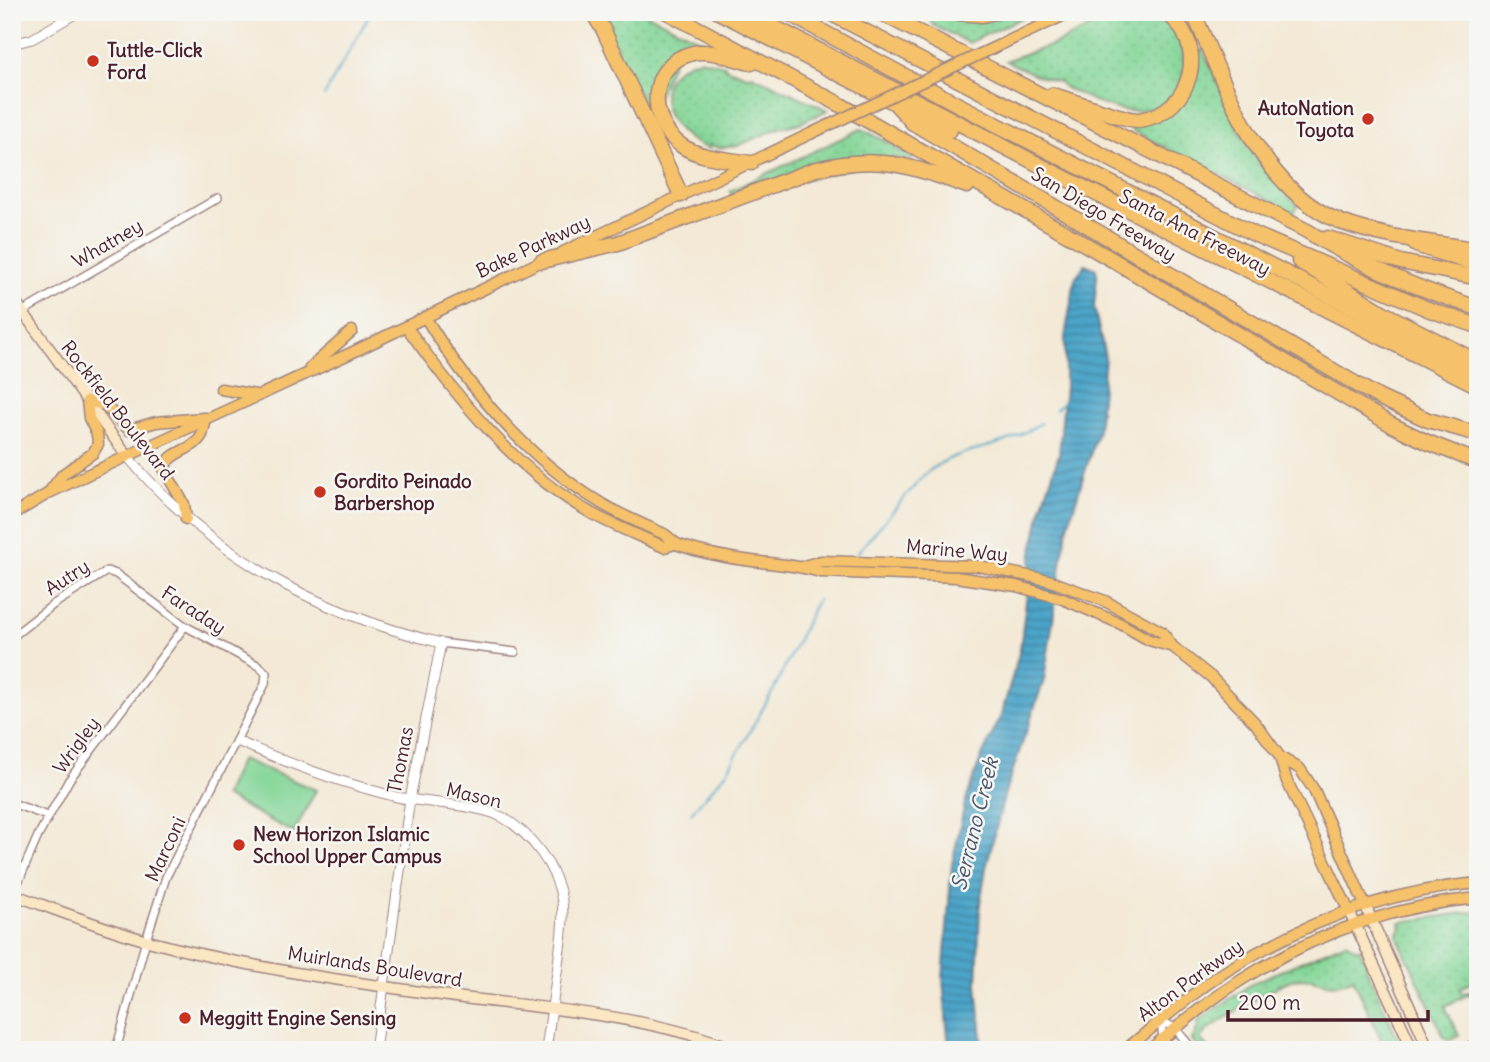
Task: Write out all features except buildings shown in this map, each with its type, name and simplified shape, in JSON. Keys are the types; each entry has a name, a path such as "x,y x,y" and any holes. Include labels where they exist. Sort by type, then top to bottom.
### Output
{"highway":[{"path":"592,12 603,29 681,195"},
{"path":"667,12 778,71 1111,259 1392,425 1478,462"},
{"name":"San Diego Freeway","path":"719,12 895,103 913,123 1370,392 1428,420 1478,434"},
{"path":"745,12 1059,175 1478,386"},
{"path":"764,12 1478,372"},
{"path":"786,12 1201,239 1478,379"},
{"path":"828,12 1256,235 1430,310 1478,326"},
{"path":"879,12 1307,231 1348,256 1422,289 1478,307"},
{"path":"948,12 982,15 996,12"},
{"path":"1026,88 1079,101 1129,119 1137,120 1165,111 1185,90 1192,64 1192,52 1184,30 1165,12"},
{"path":"1192,12 1256,148 1277,176 1300,198 1328,216 1354,226 1478,250"},
{"path":"751,163 699,155 682,146 669,133 659,116 655,97 661,77 674,62 696,52 713,53 778,71"},
{"name":"Santa Ana Freeway","path":"895,103 1478,395"},
{"path":"542,261 618,243 816,169 839,164 898,163 1004,200"},
{"path":"1307,231 1401,262 1478,278"},
{"path":"1386,234 1437,254 1478,265"},
{"name":"Santa Ana Freeway","path":"1256,235 1387,315 1478,362"}],"main road":[{"name":"Bake Parkway","path":"12,515 47,494 206,418 1071,12"},
{"name":"Rockfield Boulevard","path":"12,297 17,315 87,401 127,456"},
{"name":"Marine Way","path":"425,317 449,355 498,416 560,474 604,505 666,534 675,544"},
{"name":"Marine Way","path":"406,326 445,382 466,406 547,482 600,517 664,547 675,544 726,558 802,566 820,572 956,577 1016,586 1063,599 1121,624 1149,640 1173,647 1235,700 1280,757 1286,779 1413,1050"},
{"path":"300,376 352,331"},
{"path":"221,389 256,395"},
{"path":"47,494 63,474 93,453 97,444 97,434 89,418 87,401 105,405 129,430 181,418 206,418 202,435 193,445 171,456 164,469 166,477 184,504 187,519"},
{"name":"Marine Way","path":"1280,757 1300,769 1314,790 1429,1050"},
{"name":"Alton Parkway","path":"1125,1050 1214,979 1292,934 1365,905 1421,891 1478,883"},
{"name":"Muirlands Boulevard","path":"13,894 146,940 269,967 384,986 644,1021 738,1050"},
{"name":"Alton Parkway","path":"1149,1050 1222,992 1300,947 1371,919 1429,905 1478,898"}],"street":[{"path":"12,44 34,38 78,12"},
{"name":"Whatney","path":"17,315 218,198"},
{"name":"Rockfield Boulevard","path":"127,456 155,489 187,519 259,570 312,599 384,628 441,643 515,652"},
{"name":"Faraday","path":"107,571 185,626 259,666 265,673"},
{"name":"Autry","path":"12,637 62,598 107,571"},
{"name":"Wrigley","path":"13,894 47,816 69,780 185,626"},
{"name":"Thomas","path":"375,1050 410,799 441,643"},
{"name":"Marconi","path":"117,1050 166,877 265,684 265,673"},
{"name":"Mason","path":"237,741 292,765 349,785 498,815 516,825 538,849 562,899 562,936 546,1050"},
{"path":"12,803 47,816"},
{"path":"1161,1021 1175,1028 1193,1050"},
{"path":"1161,1021 1163,1038 1172,1050"},
{"path":"1460,1050 1478,1041"}],"green space":[{"path":"599,12 643,12 705,42 704,46 675,55 653,108 647,110"},
{"path":"909,12 966,19 1021,13 1023,17 969,43 934,26 927,17"},
{"path":"1129,12 1147,16 1149,12 1166,22 1177,36 1183,52 1184,69 1180,84 1170,97 1156,107 1128,111 1109,107 1065,88 1059,82 1038,76 1006,61 1042,49"},
{"path":"1203,49 1241,133 1266,172 1298,205 1294,213 1208,169 1196,160 1181,156 1131,130 1134,125 1192,86 1197,74 1197,52"},
{"path":"700,59 725,65 725,68 747,76 752,75 828,110 737,146 717,148 710,144 709,149 692,141 679,130 665,103 665,89 670,77 682,66"},
{"path":"861,129 894,145 913,158 912,161 894,158 732,196 730,191"},
{"path":"241,759 316,790 294,833 224,796"},
{"path":"1478,911 1478,983 1476,980 1460,988 1462,994 1471,993 1445,1006 1459,1036 1450,1040 1444,1037 1397,936 1400,922"},
{"path":"1346,942 1356,949 1359,948 1365,959 1367,970 1403,1050 1386,1050 1353,978 1332,984 1300,978 1291,980 1266,992 1204,1032 1200,1038 1209,1050 1200,1050 1192,1040 1199,1025 1197,1022 1253,983"}],"water":[{"name":"Serrano Creek","path":"1085,264 1096,269 1094,307 1105,357 1098,430 1068,526 1044,680 1005,793 986,868 980,904 977,984 983,1050 949,1050 943,979 952,864 965,803 981,758 1001,716 1020,650 1032,553 1041,510 1059,454 1065,387 1065,337 1075,279"}],"waterway":[{"path":"324,96 371,12"},
{"path":"1056,409 1064,402"},
{"path":"857,553 924,475 935,467 956,456 1011,439 1041,423"},
{"path":"691,813 726,773 774,689 817,600"}],"place":[{"name":"Tuttle-Click Ford","path":"93,61"},
{"name":"AutoNation Toyota","path":"1368,119"},
{"name":"Gordito Peinado Barbershop","path":"320,492"},
{"name":"New Horizon Islamic School Upper Campus","path":"239,845"},
{"name":"Meggitt Engine Sensing","path":"185,1018"}]}
